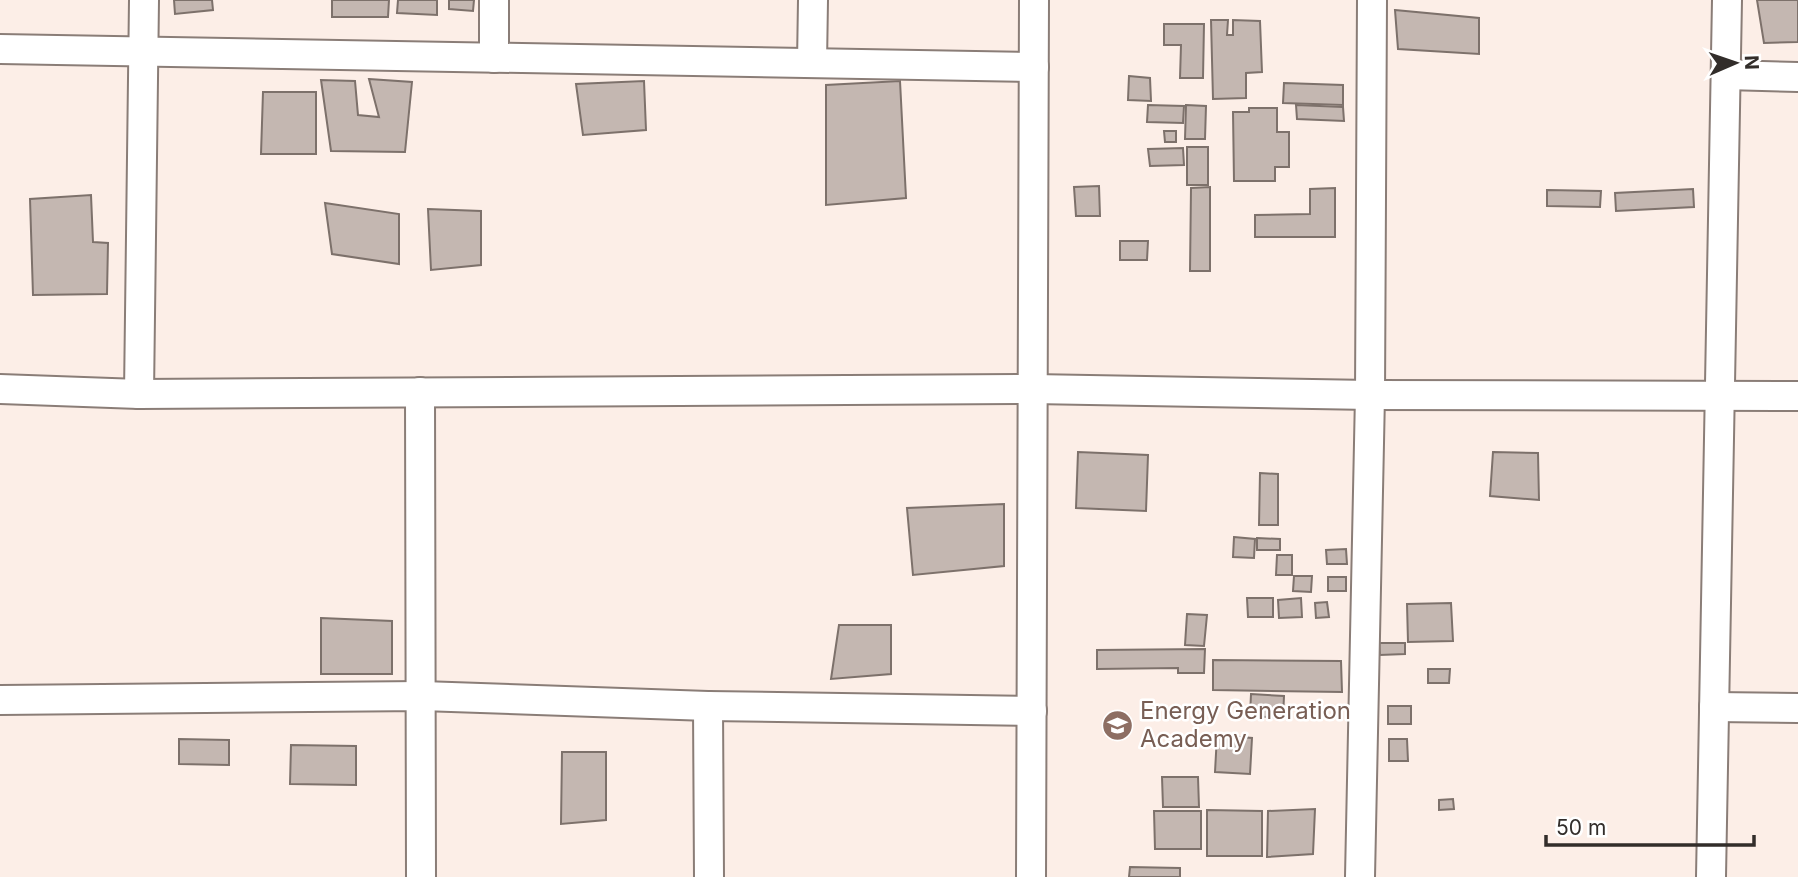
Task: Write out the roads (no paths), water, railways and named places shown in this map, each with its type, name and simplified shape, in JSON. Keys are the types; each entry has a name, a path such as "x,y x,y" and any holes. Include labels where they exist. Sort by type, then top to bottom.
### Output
{"street":[{"path":"139,394 144,0"},
{"path":"494,0 494,58"},
{"path":"812,63 813,0"},
{"path":"1031,877 1034,0"},
{"path":"1360,877 1370,395 1372,0"},
{"path":"1711,877 1727,0"},
{"path":"0,49 1034,67"},
{"path":"1726,75 1798,77"},
{"path":"0,389 139,394 1033,389 1370,395 1798,396"},
{"path":"420,393 421,877"},
{"path":"0,700 422,696 708,706 1032,711"},
{"path":"708,706 709,877"},
{"path":"1714,707 1798,708"}],"place":[{"name":"Energy Generation Academy","path":"1117,725"}]}
